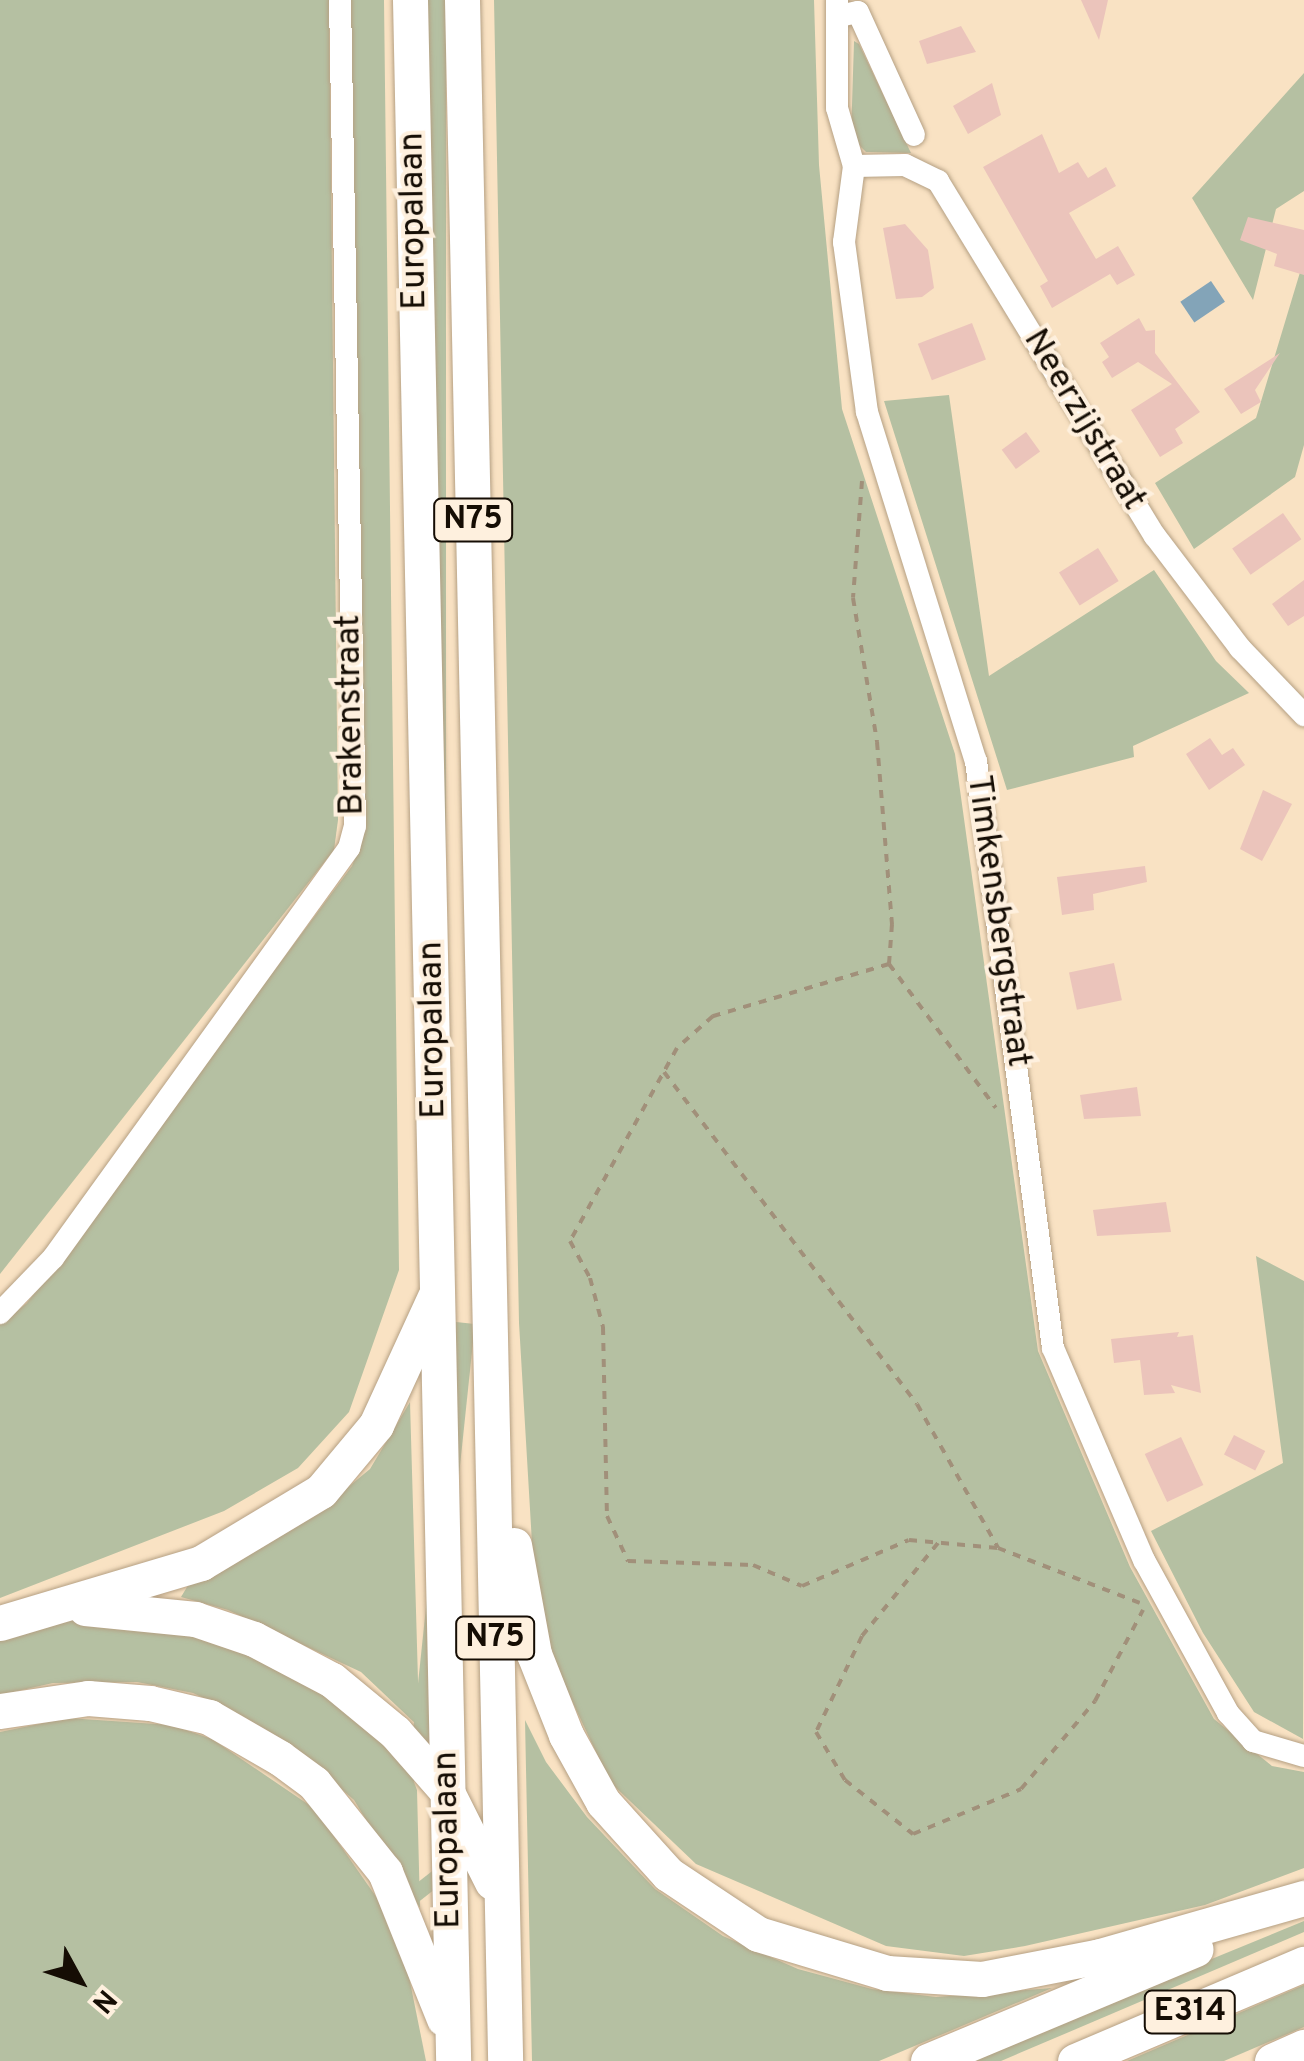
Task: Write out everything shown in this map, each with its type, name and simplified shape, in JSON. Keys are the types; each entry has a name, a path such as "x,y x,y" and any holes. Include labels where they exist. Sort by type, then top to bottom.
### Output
{"highway":[{"name":"Europalaan","path":"410,0 453,2051"},
{"name":"Europalaan","path":"462,0 505,2061"},
{"path":"0,1623 202,1563 322,1491 376,1425 438,1291"},
{"path":"491,1378 511,1456 514,1567 548,1696 603,1802 644,1853 694,1896 758,1934 832,1960 937,1979 1039,1969 1253,1917 1304,1898"},
{"path":"54,1607 154,1612 254,1639 332,1680 395,1732 446,1790 499,1898"},
{"path":"0,1710 88,1698 150,1703 209,1717 280,1758 314,1783 385,1872 453,2051"},
{"path":"928,2061 1218,1939 1253,1917"},
{"name":"E314","path":"1075,2061 1304,1964"},
{"name":"E314","path":"1272,2061 1304,2047"}],"street":[{"name":"Brakenstraat","path":"0,1312 54,1258 335,876 352,837 340,0"},
{"path":"838,8 858,12 914,135"},
{"name":"Timkensbergstraat","path":"838,8 837,108 854,166 844,242 868,412 976,761 1058,1367 1144,1560 1228,1713 1253,1741 1304,1756"},
{"name":"Neerzijstraat","path":"854,166 905,165 938,181 1155,536 1240,648 1304,714"}],"path":[{"path":"863,468 854,598 877,742 892,924 889,964 996,1109"},
{"path":"889,964 713,1016 677,1048 570,1242 590,1278 603,1327 607,1516 628,1561 753,1565 802,1586 909,1540 938,1542 998,1548 1145,1605 1095,1701 1021,1790 914,1834 845,1780 816,1732 862,1636 938,1542"},
{"path":"664,1072 917,1404 998,1548"}],"green space":[{"path":"0,0 329,0 338,820 334,850 0,1274"},
{"path":"348,0 384,0 399,1270 349,1412 298,1468 224,1511 0,1598 0,1325 27,1303 352,866 359,848"},
{"path":"427,0 446,0 446,1269 427,1269"},
{"path":"494,0 814,0 819,165 842,409 955,754 1038,1351 1130,1567 1214,1719 1272,1766 1304,1772 1304,1868 1205,1905 1025,1946 964,1956 886,1946 696,1864 610,1782 551,1656 533,1560 519,1323"},
{"path":"854,41 859,44 911,153 866,152 851,137"},
{"path":"1304,73 1304,191 1276,209 1253,300 1192,198"},
{"path":"1304,259 1304,445 1295,477 1194,549 1155,483 1256,418"},
{"path":"949,395 989,676 1154,570 1216,661 1249,693 1133,746 1134,757 1007,790 884,401"},
{"path":"1256,1256 1304,1281 1303,1739 1254,1712 1203,1633 1151,1531 1283,1463"},
{"path":"456,1322 475,1324 427,1782 408,1780"},
{"path":"410,1402 419,1727 361,1672 228,1610 181,1597 190,1582 312,1517 370,1469"},
{"path":"77,1619 209,1633 345,1706 407,1764 417,1790 420,1908 354,1800 291,1745 244,1717 193,1693 137,1682 53,1683 0,1695 0,1633"},
{"path":"68,1718 171,1725 212,1739 315,1809 386,1911 406,1962 426,2061 0,2061 0,1732"},
{"path":"525,1720 546,1762 587,1817 655,1889 723,1936 798,1969 872,1989 936,1997 1052,1988 879,2061 532,2061"},
{"path":"463,1847 473,1860 304,1991 294,1979"},
{"path":"1304,1921 1304,1932 1001,2061 963,2061"},
{"path":"1304,1985 1304,2027 1224,2061 1127,2061"}],"water":[{"path":"1211,281 1225,302 1194,322 1180,302"}],"building":[{"path":"1081,0 1108,0 1099,40"},
{"path":"961,26 976,52 927,64 919,41"},
{"path":"992,83 1001,115 968,134 953,106"},
{"path":"1042,134 1059,173 1078,162 1088,178 1106,167 1116,186 1069,213 1096,259 1118,246 1135,275 1117,285 1110,274 1052,308 1040,286 1048,281 983,167"},
{"path":"1248,217 1304,230 1304,275 1274,266 1277,254 1240,240"},
{"path":"905,224 928,250 934,288 922,297 896,299 883,228"},
{"path":"1139,318 1146,331 1155,330 1155,353 1200,412 1175,429 1183,443 1160,457 1131,410 1172,384 1138,362 1112,378 1102,362 1109,357 1100,343"},
{"path":"972,323 986,359 932,380 918,344"},
{"path":"1280,353 1255,390 1261,402 1241,414 1224,389"},
{"path":"1026,432 1040,451 1016,469 1002,450"},
{"path":"1283,513 1301,539 1251,575 1232,549"},
{"path":"1098,548 1119,581 1080,605 1059,572"},
{"path":"1304,580 1304,616 1288,626 1272,604"},
{"path":"1210,738 1222,755 1233,748 1245,765 1209,790 1186,754"},
{"path":"1263,790 1292,804 1262,861 1240,849"},
{"path":"1145,866 1147,882 1093,894 1094,910 1062,915 1057,877"},
{"path":"1114,963 1122,1000 1077,1010 1069,973"},
{"path":"1137,1087 1141,1116 1084,1119 1080,1095"},
{"path":"1166,1202 1171,1232 1097,1236 1093,1210"},
{"path":"1179,1332 1177,1337 1193,1335 1201,1393 1171,1385 1175,1393 1144,1395 1140,1360 1114,1363 1111,1339"},
{"path":"1234,1435 1265,1451 1255,1470 1224,1455"},
{"path":"1181,1437 1203,1485 1167,1502 1145,1454"}]}
